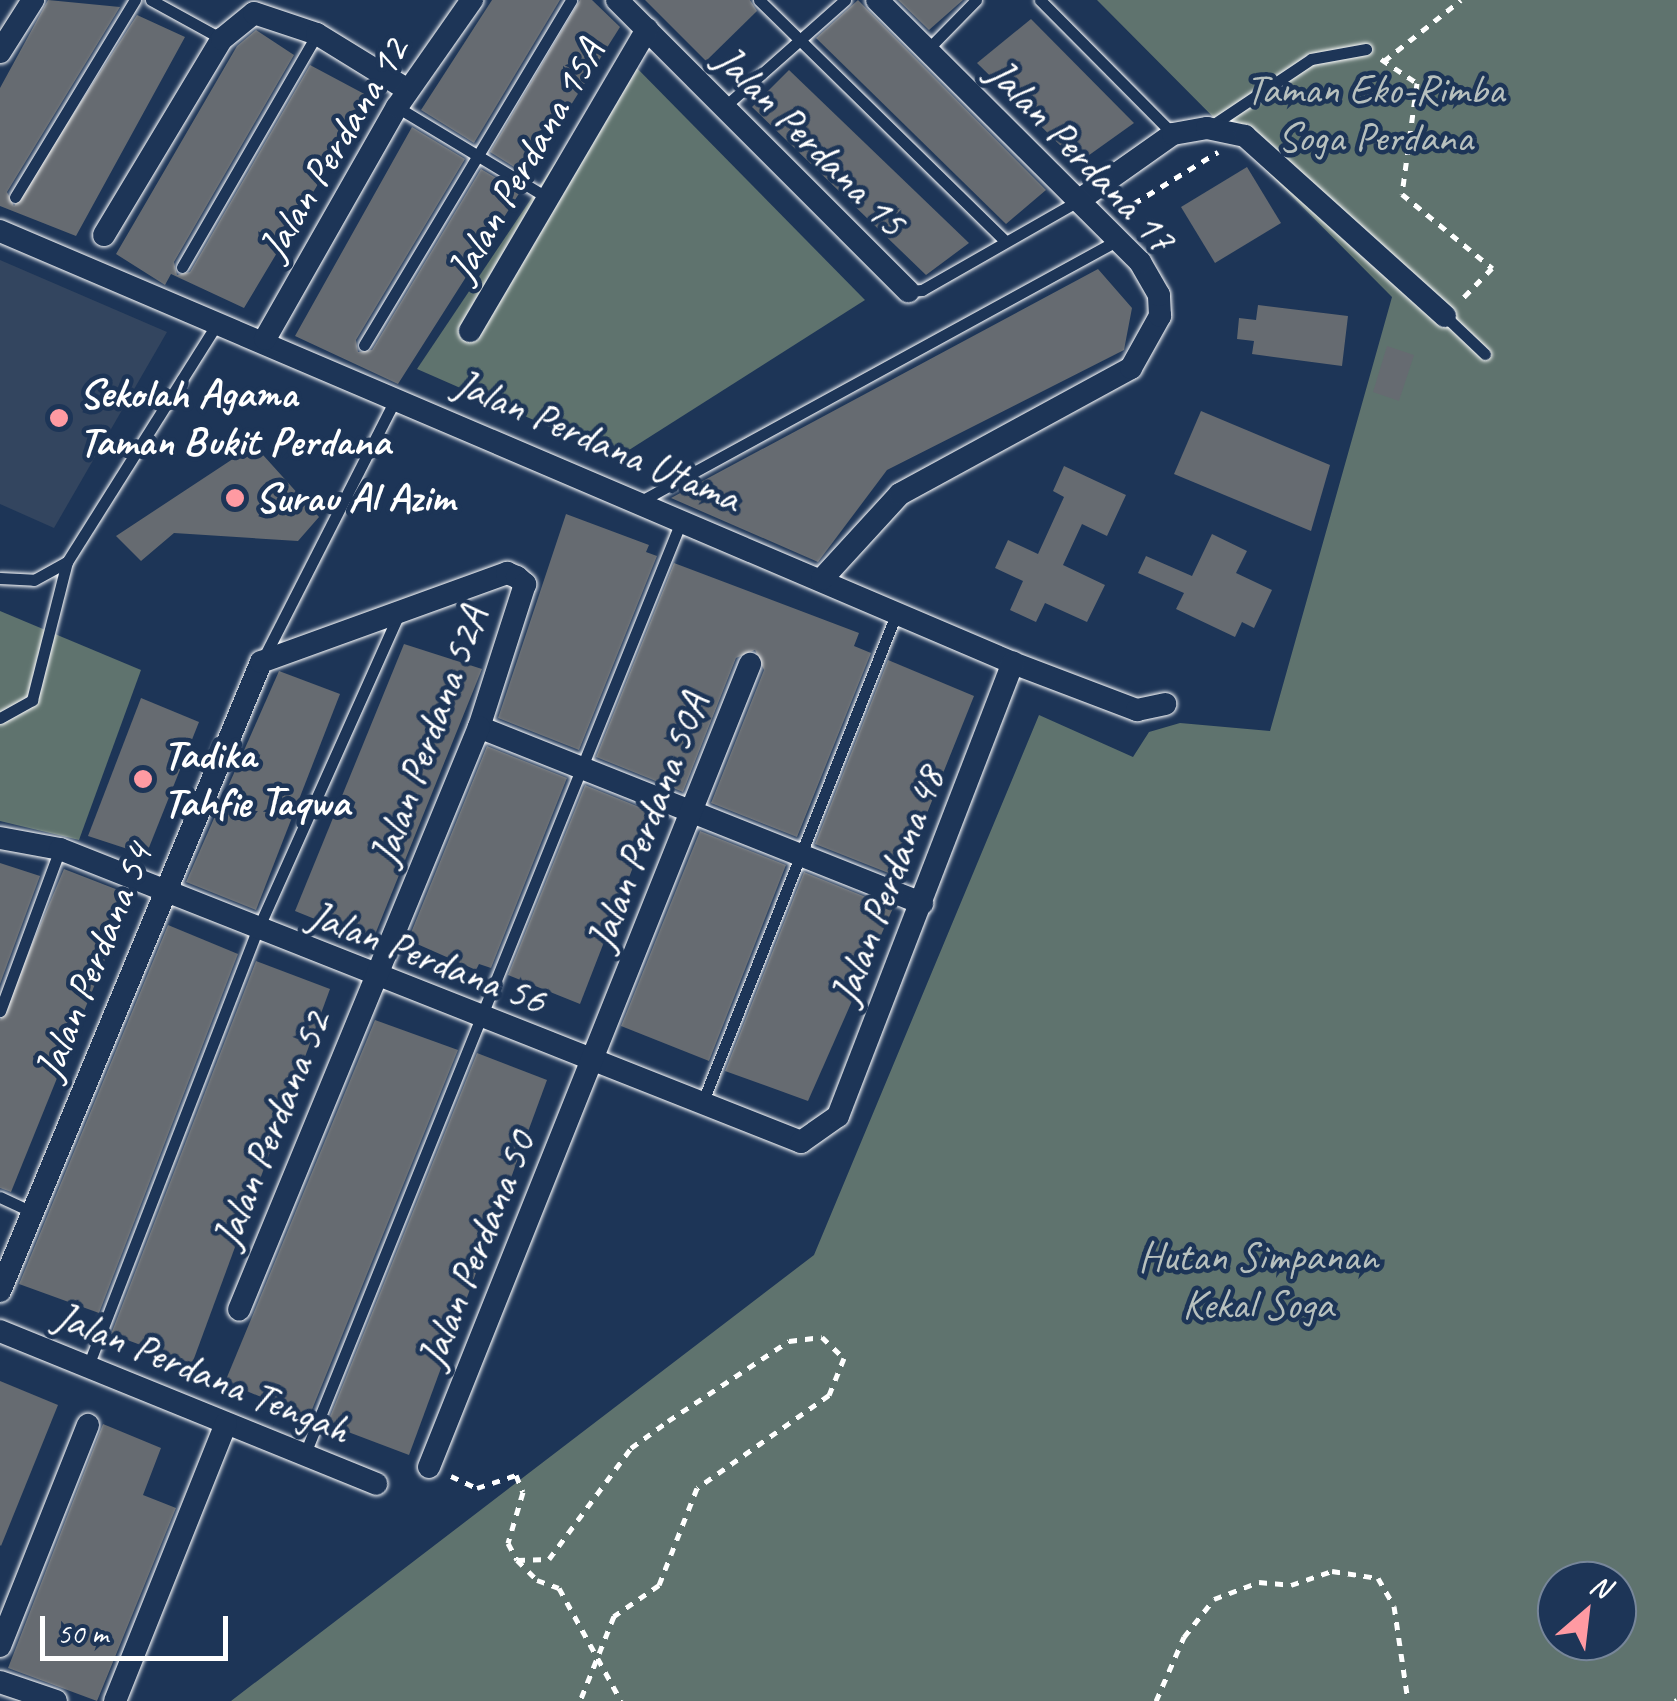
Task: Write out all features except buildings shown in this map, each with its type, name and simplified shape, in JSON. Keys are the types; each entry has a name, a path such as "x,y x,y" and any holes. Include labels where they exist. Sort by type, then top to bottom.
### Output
{"street":[{"path":"1,50 33,0"},
{"name":"Jalan Perdana 12","path":"265,339 402,99 472,0"},
{"name":"Jalan Perdana 15","path":"617,0 908,290"},
{"name":"Jalan Perdana 17","path":"822,579 900,494 1130,368 1151,340 1159,295 1118,240 876,0"},
{"path":"104,235 222,39 254,12 317,34 402,99"},
{"name":"Jalan Perdana 15A","path":"470,331 647,29"},
{"path":"1078,200 1172,134 1208,128 1245,136 1445,316"},
{"name":"Jalan Perdana Utama","path":"2,238 265,339 1013,663 1137,710 1165,704"},
{"name":"Jalan Perdana 52A","path":"375,979 479,727 525,584 507,573 401,609"},
{"path":"262,662 401,609"},
{"name":"Jalan Perdana 54","path":"0,1291 162,890 262,662"},
{"name":"Jalan Perdana 48","path":"826,1132 922,904 1013,663"},
{"name":"Jalan Perdana 50A","path":"594,1062 750,664"},
{"path":"479,727 922,904"},
{"name":"Jalan Perdana 56","path":"0,838 60,849 375,979 801,1142 826,1132"},
{"name":"Jalan Perdana 52","path":"238,1310 375,979"},
{"name":"Jalan Perdana 50","path":"428,1466 594,1062"},
{"name":"Jalan Perdana Tengah","path":"2,1338 88,1366 376,1484"},
{"path":"116,1701 226,1423"},
{"path":"0,1646 88,1425"},
{"path":"0,1682 56,1701"}],"lane":[{"path":"15,197 135,0"},
{"path":"151,0 222,39"},
{"path":"364,345 476,150 571,0"},
{"path":"759,0 1003,239"},
{"path":"723,108 798,38 846,0"},
{"path":"926,50 976,0"},
{"path":"1040,0 1172,134"},
{"path":"182,267 317,34"},
{"path":"1208,128 1311,60 1366,49"},
{"path":"402,99 546,197"},
{"path":"908,290 922,290 1003,239 1078,200"},
{"path":"640,501 1118,240"},
{"path":"1445,316 1484,354"},
{"path":"0,718 32,700 67,562 220,321"},
{"path":"262,662 397,396"},
{"path":"304,1456 682,518"},
{"path":"0,578 34,580 67,562"},
{"path":"88,1366 258,931 401,609"},
{"path":"701,1106 897,612"},
{"path":"0,1011 60,849"},
{"path":"0,1197 34,1212"}],"path":[{"path":"1384,60 1461,0"},
{"path":"1366,49 1416,83 1402,194 1492,268 1445,316"},
{"path":"1101,224 1245,136"},
{"path":"517,1560 549,1558 631,1448 789,1341 822,1337 844,1358 829,1395 696,1488 658,1585 614,1616 599,1664 580,1701"},
{"path":"478,1488 516,1475 522,1492 508,1543 517,1560 537,1580 559,1588 621,1701"},
{"path":"1156,1701 1184,1637 1214,1599 1259,1582 1290,1585 1332,1572 1378,1578 1398,1626 1408,1701"}],"shaded area":[{"name":"Sekolah Agama Taman Bukit Perdana","path":"0,260 167,332 54,528 0,504"}],"green space":[{"name":"Hutan Simpanan Kekal Soga","path":"1097,0 1677,0 1677,1701 231,1701 814,1255 1039,715 1133,757 1149,732 1180,723 1270,731 1392,297"},
{"path":"626,57 865,300 618,457 417,369"},
{"path":"0,611 141,670 79,840 0,821"}],"place":[{"name":"Sekolah Agama Taman Bukit Perdana","path":"59,418"},
{"name":"Surau Al Azim","path":"235,498"},
{"name":"Tadika Tahfie Taqwa","path":"143,779"}],"park label":[{"name":"Taman Eko-Rimba Soga Perdana","path":"1375,114"}]}
